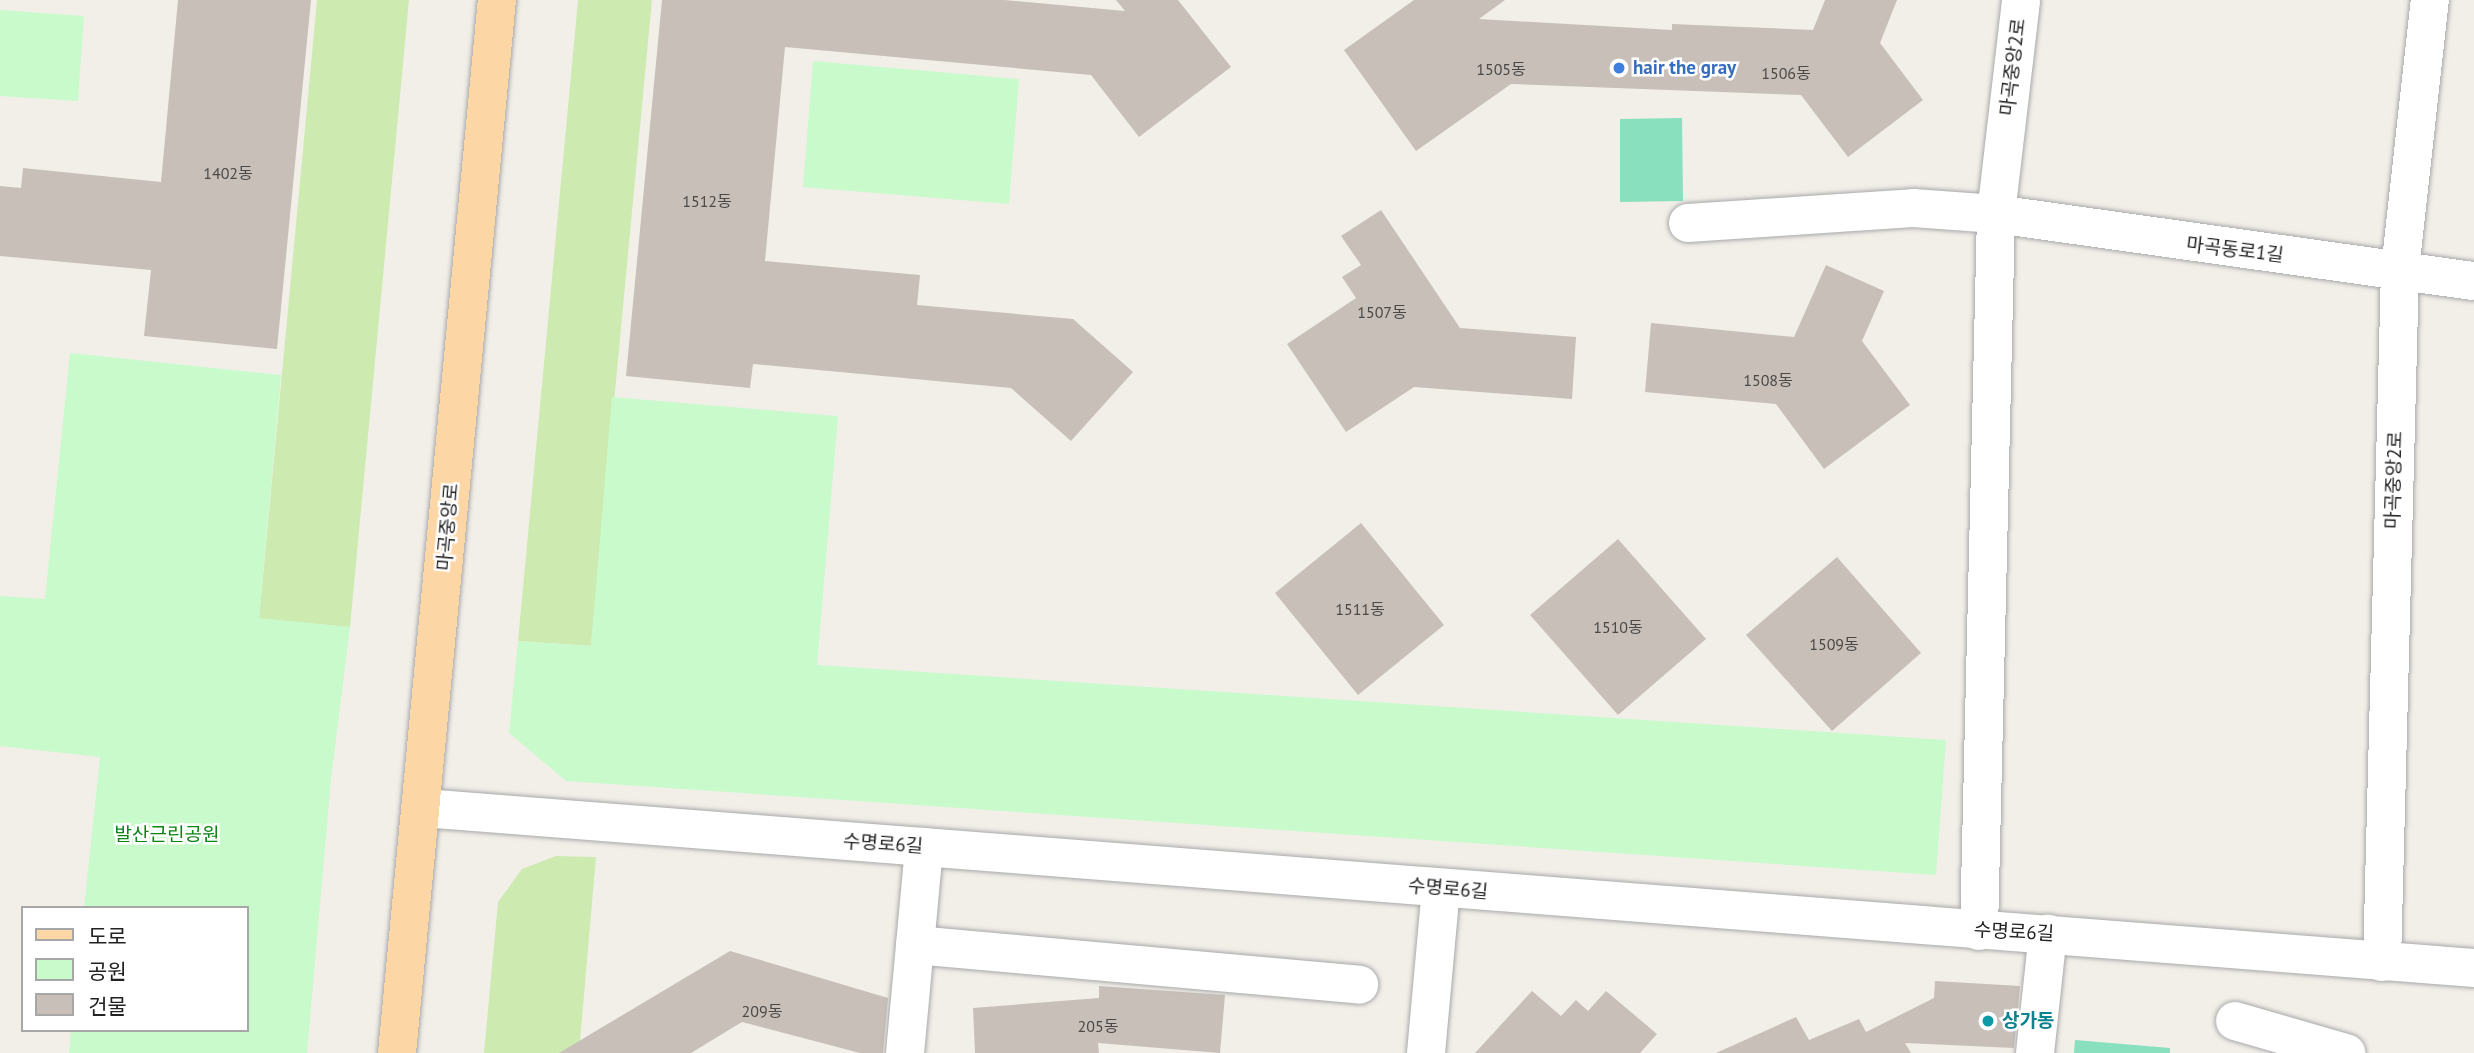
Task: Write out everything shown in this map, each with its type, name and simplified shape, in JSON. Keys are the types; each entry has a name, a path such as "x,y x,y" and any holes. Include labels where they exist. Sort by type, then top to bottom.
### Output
{"main road":[{"name":"마곡중앙로","path":"397,1053 423,808 497,0"}],"street":[{"name":"마곡중앙2로","path":"1979,931 1996,214 2021,0"},
{"name":"마곡중앙2로","path":"2382,962 2400,270 2430,0"},
{"name":"마곡동로1길","path":"1688,223 1913,208 1996,214 2474,281"},
{"name":"수명로6길","path":"423,808 2474,968"},
{"path":"905,1053 924,847"},
{"path":"1426,1053 1441,888"},
{"path":"2035,1053 2048,934"},
{"path":"915,945 1359,985"},
{"path":"2235,1021 2346,1053"}],"green space":[{"path":"317,0 409,0 350,627 259,619"},
{"path":"578,0 652,0 591,646 518,641"},
{"path":"0,10 84,16 78,101 0,96"},
{"path":"813,61 1019,79 1009,204 803,187"},
{"path":"1682,118 1683,201 1620,202 1620,119"},
{"name":"발산근린공원","path":"70,353 281,375 259,618 350,627 331,779 307,1053 69,1053 71,1032 248,1032 248,906 84,906 100,757 0,746 0,596 45,599"},
{"path":"612,397 838,416 817,665 1946,740 1936,875 566,781 509,733 518,641 591,646"},
{"path":"556,856 596,857 579,1053 484,1053 498,902 522,869"},
{"path":"2075,1040 2170,1048 2170,1053 2074,1053"}],"building":[{"path":"178,0 311,0 277,349 144,336 151,270 0,256 0,186 21,188 23,168 161,182"},
{"path":"662,0 1004,0 1125,11 1116,0 1178,0 1231,67 1139,137 1091,75 785,47 765,261 920,275 917,305 1073,319 1133,372 1071,441 1011,388 753,364 750,388 626,376"},
{"path":"1414,0 1505,0 1479,19 1672,30 1672,24 1813,30 1825,0 1897,0 1880,43 1923,100 1848,157 1801,95 1511,84 1416,151 1344,50"},
{"path":"1381,210 1460,328 1576,337 1572,399 1414,387 1346,432 1287,344 1356,298 1342,277 1361,265 1341,236"},
{"path":"1826,265 1884,291 1862,341 1910,405 1824,469 1776,404 1645,392 1651,323 1794,337"},
{"path":"1361,523 1444,625 1358,695 1275,593"},
{"path":"1618,539 1706,639 1618,715 1530,615"},
{"path":"1837,557 1921,653 1832,731 1746,635"},
{"path":"730,951 888,998 883,1053 860,1053 742,1022 691,1053 559,1053"},
{"path":"1935,981 2020,986 2014,1048 1905,1043 1911,1053 1716,1053 1796,1017 1809,1040 1859,1019 1866,1032 1934,998"},
{"path":"1099,986 1225,995 1220,1053 1098,1043 1099,1053 975,1053 973,1008 1099,998"},
{"path":"1532,991 1561,1016 1576,1000 1588,1011 1606,991 1657,1034 1640,1053 1475,1053"}],"place":[{"name":"hair the gray","path":"1619,68"},
{"name":"상가동","path":"1988,1021"}]}
